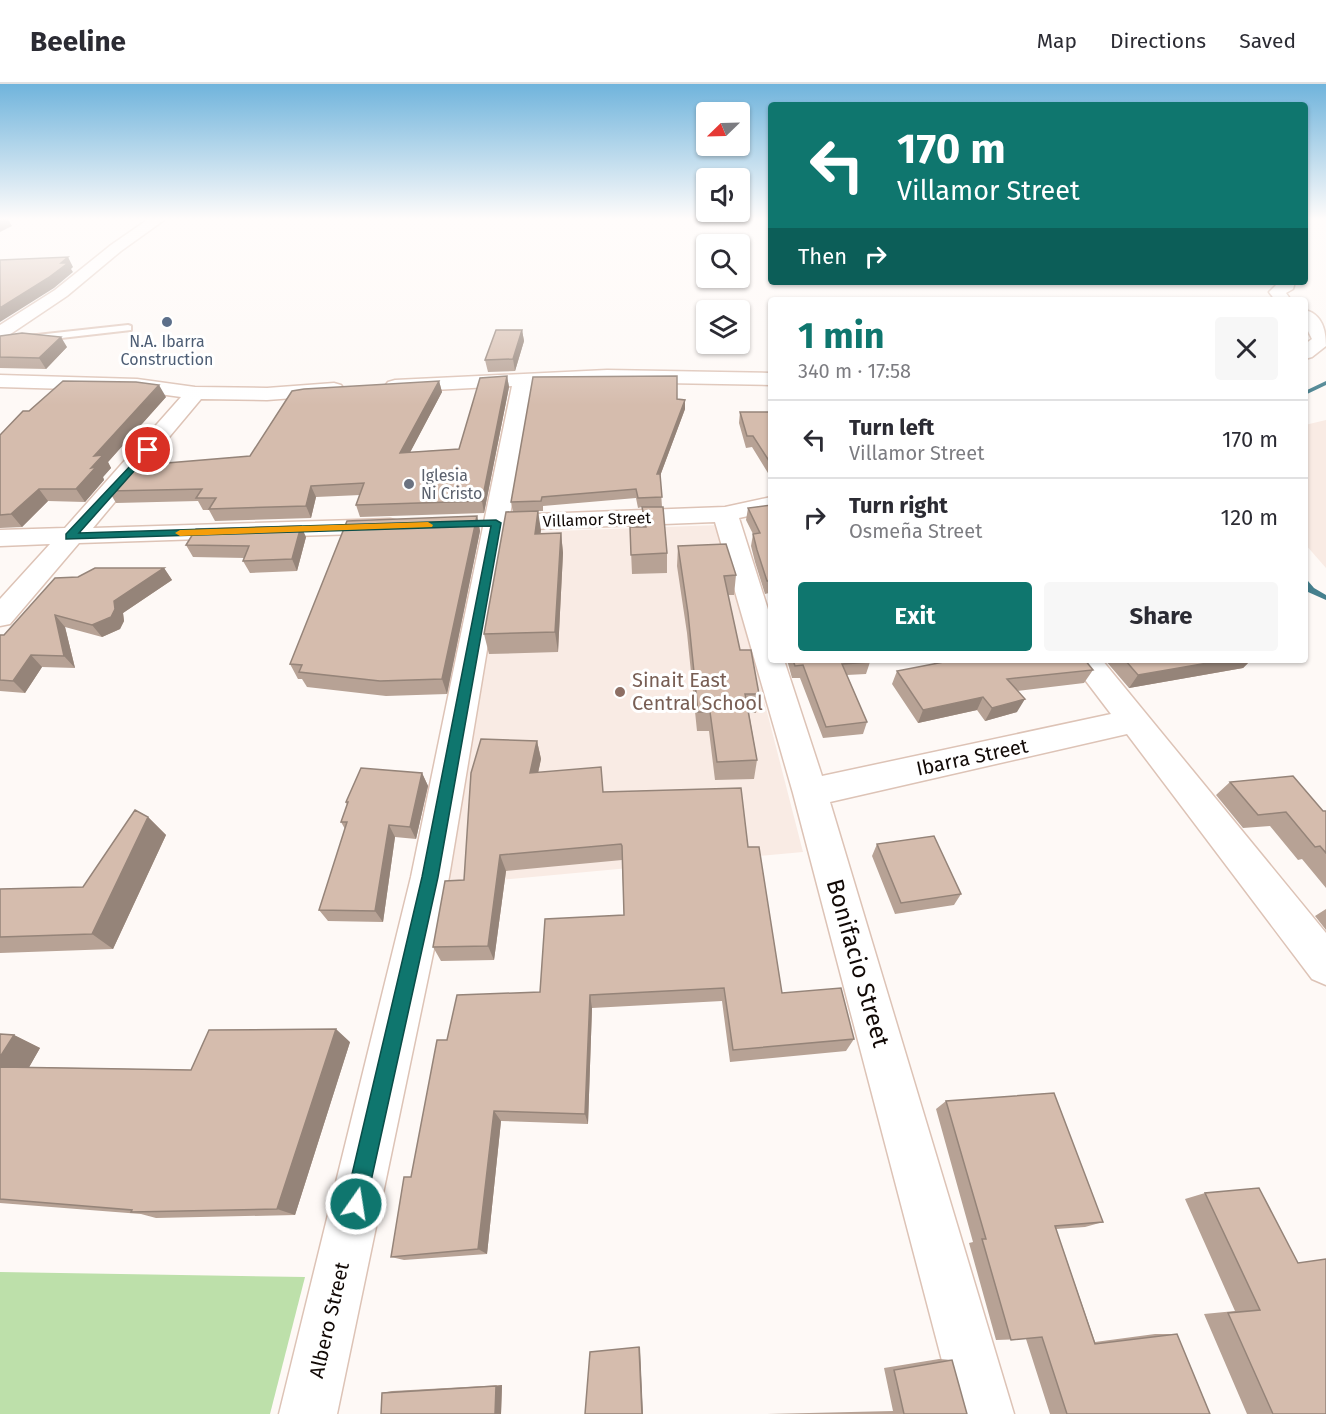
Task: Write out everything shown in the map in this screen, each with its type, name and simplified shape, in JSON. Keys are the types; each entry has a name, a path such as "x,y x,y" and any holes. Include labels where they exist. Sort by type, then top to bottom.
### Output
{"street":[{"path":"0,333 77,280"},
{"path":"1281,297 1277,292 1287,285"},
{"path":"1308,318 1316,327 1322,340 1308,351"},
{"path":"0,381 137,385 195,393 267,394 607,376 768,380"},
{"name":"Albero Street","path":"308,1414 430,877 484,524 523,380"},
{"path":"0,617 134,467 195,393"},
{"name":"Villamor Street","path":"484,524 725,514 768,505"},
{"name":"Bonifacio Street","path":"725,514 768,655"},
{"path":"0,538 413,526"},
{"name":"Bonifacio Street","path":"770,663 810,793 985,1414"},
{"path":"1087,663 1180,777 1326,965"},
{"name":"Ibarra Street","path":"810,793 1133,721"}],"lane":[{"path":"0,342 128,328"}],"shaded area":[{"path":"1326,420 1326,568 1308,547 1308,424"},
{"name":"Sinait East Central School","path":"719,525 803,852 445,885 503,533"}],"green space":[{"path":"0,1272 305,1277 270,1414 0,1414"}],"building":[{"path":"0,280 45,280 0,308"},
{"path":"496,330 522,330 513,359 485,360"},
{"path":"22,333 61,337 39,358 0,357 0,336"},
{"path":"507,376 482,501 356,505 364,483 311,486 306,506 209,509 216,498 196,498 202,489 109,491 131,466 250,456 292,391 304,389 439,381 400,453 459,449 480,378"},
{"path":"677,376 677,399 685,400 657,474 660,474 662,497 638,498 636,489 542,497 541,501 511,502 533,377"},
{"path":"63,381 136,382 159,385 94,456 103,455 91,468 96,467 76,489 39,489 11,514 0,515 0,435 23,411 29,411"},
{"path":"740,412 768,412 768,459 753,436 747,436"},
{"path":"768,505 768,581 753,534 760,533 748,508"},
{"path":"642,507 663,507 667,553 631,555 630,527 646,527"},
{"path":"538,511 535,534 561,533 555,632 484,634 506,512"},
{"path":"477,516 442,679 380,681 299,672 302,665 290,664 347,521"},
{"path":"301,526 292,559 243,561 249,546 186,545 196,529"},
{"path":"726,544 736,575 724,576 740,650 751,650 759,694 745,694 757,760 717,762 710,712 698,712 688,613 678,546"},
{"path":"95,568 164,568 114,601 115,609 111,617 92,625 55,615 64,656 31,655 13,681 0,680 0,635 4,635 55,578 78,577"},
{"path":"794,663 856,663 842,664 867,722 826,727 803,665 795,666"},
{"path":"938,663 1087,663 1093,670 1007,679 1025,699 992,708 983,697 923,710 897,671"},
{"path":"1128,663 1208,663 1138,675"},
{"path":"481,739 537,741 530,773 601,767 603,792 741,788 748,847 759,847 782,993 841,988 854,1039 733,1050 724,988 590,995 585,1114 494,1111 478,1249 391,1257 404,1177 411,1177 437,1040 447,1040 457,995 540,992 545,919 624,915 621,844 500,855 488,946 433,947 445,881 464,880 471,773"},
{"path":"361,768 422,773 410,827 389,825 375,911 319,910 347,822 341,822 348,802 346,802"},
{"path":"1293,776 1323,811 1326,811 1326,853 1320,846 1315,847 1286,812 1258,815 1230,782"},
{"path":"135,810 148,817 92,934 0,937 0,889 83,887"},
{"path":"934,836 961,894 901,903 877,844"},
{"path":"336,1029 277,1209 131,1212 132,1210 0,1199 0,1067 191,1070 209,1030"},
{"path":"0,1034 14,1035 0,1057"},
{"path":"1054,1093 1103,1222 1055,1226 1095,1344 1177,1334 1210,1414 1067,1414 1042,1337 1011,1340 982,1239 986,1239 946,1101"},
{"path":"1259,1188 1298,1263 1326,1259 1326,1414 1273,1414 1228,1313 1260,1310 1205,1193"},
{"path":"639,1347 642,1414 585,1414 590,1352"},
{"path":"952,1360 967,1414 904,1414 894,1370"},
{"path":"496,1386 495,1414 381,1414 382,1393"}],"waterway":[{"path":"1308,392 1326,383"},
{"path":"1308,586 1326,598"}],"slow traffic":[{"path":"180,533 428,525"}],"place":[{"name":"N.A. Ibarra Construction","path":"167,322"},
{"name":"Iglesia Ni Cristo","path":"409,484"},
{"name":"Sinait East Central School","path":"620,692"}],"route":[{"path":"148,450 70,536 496,523 430,877 356,1204"}]}
